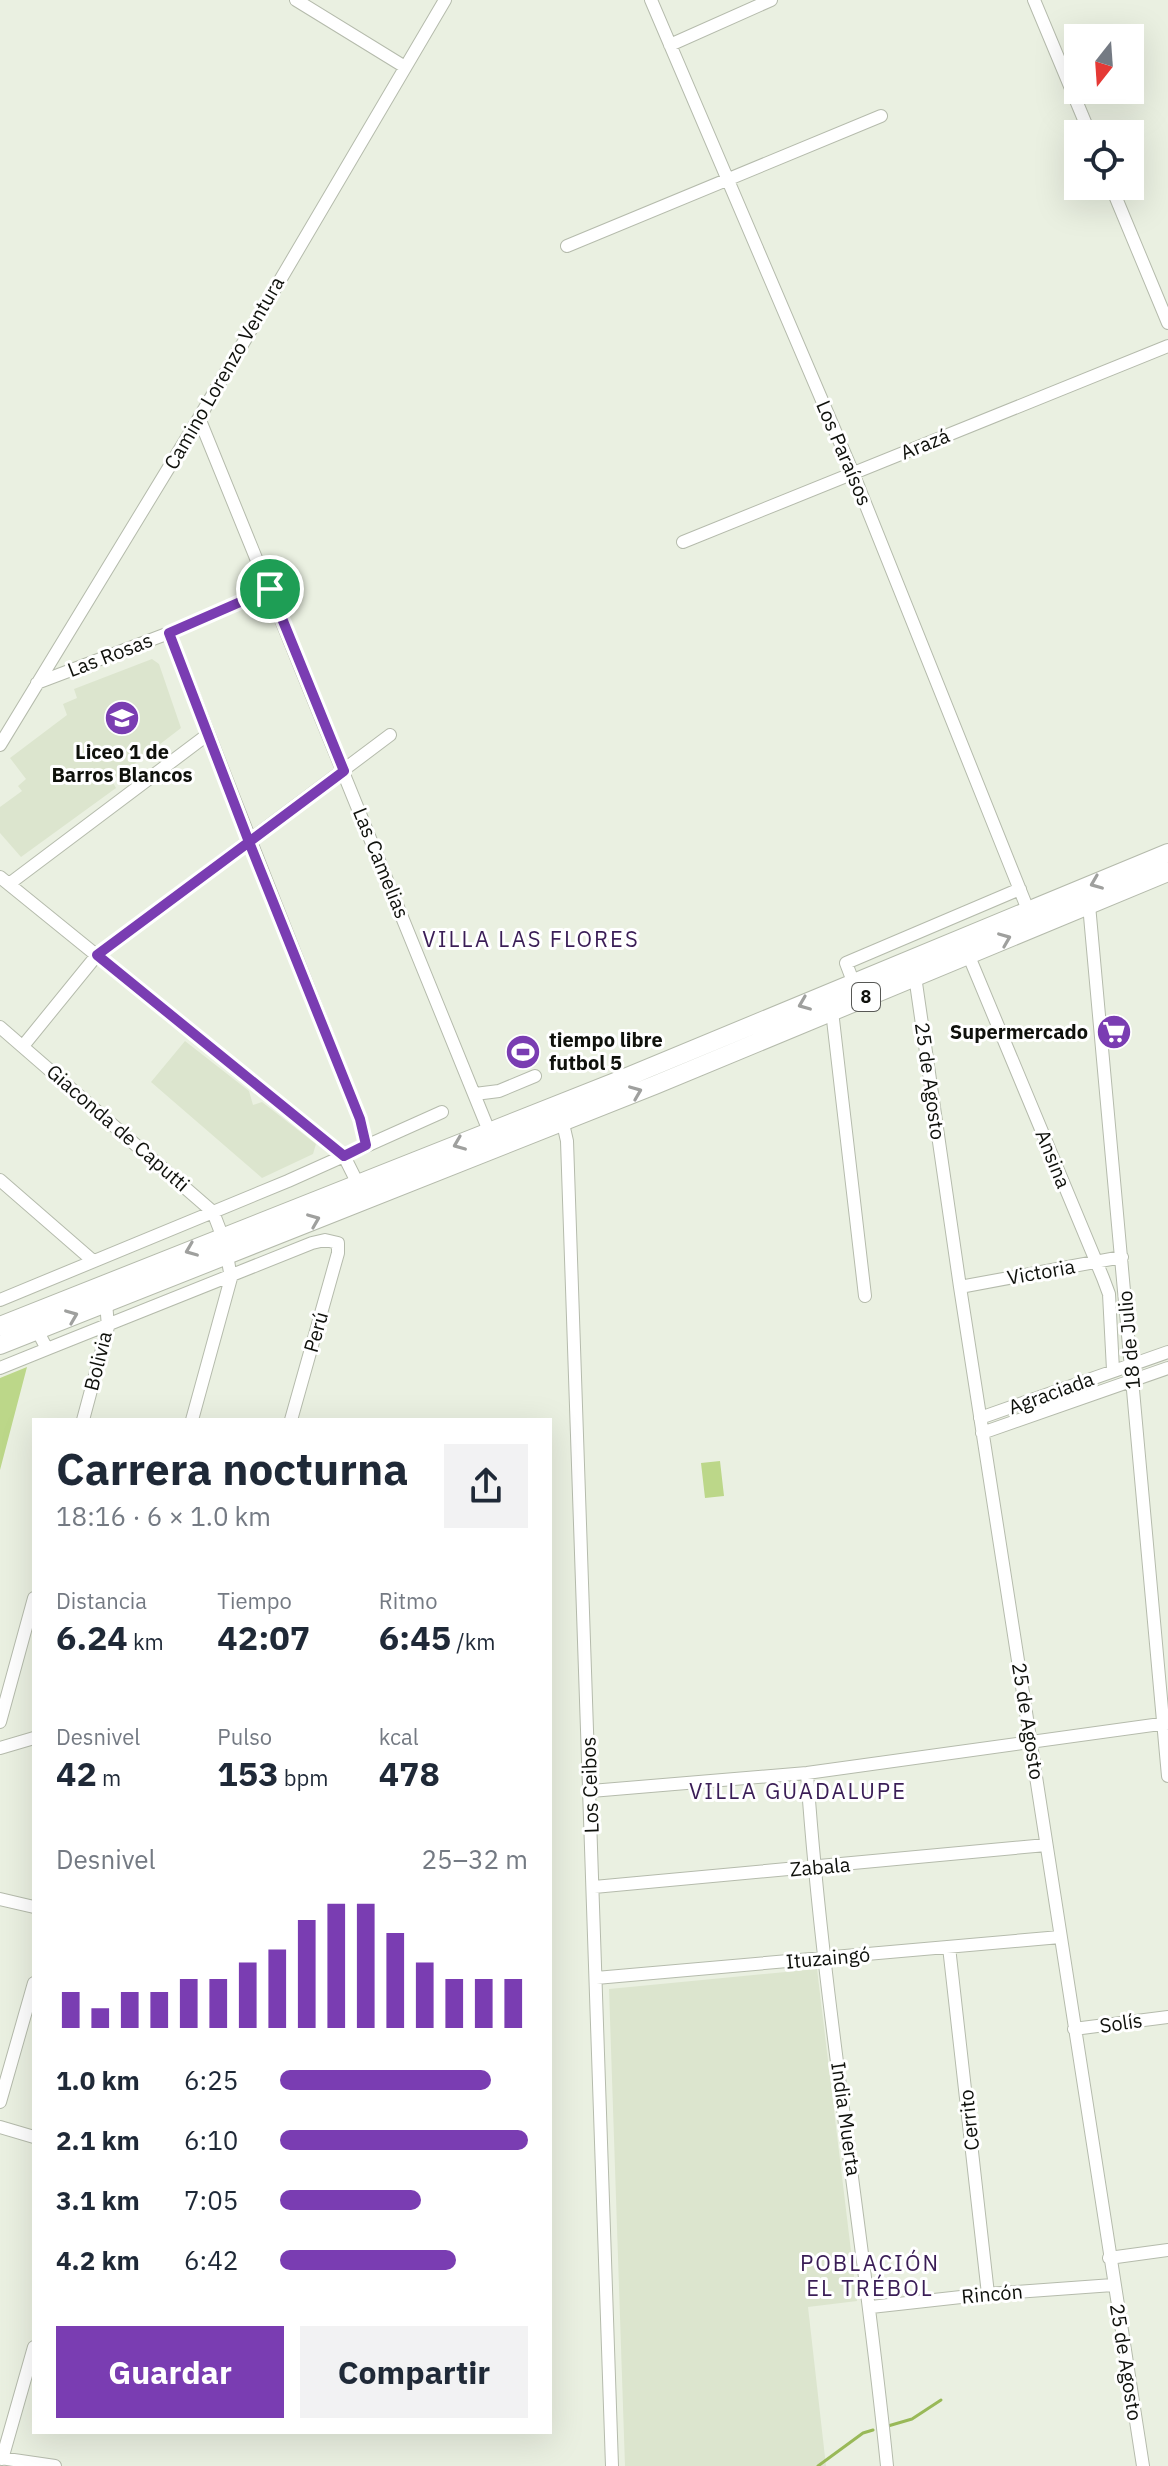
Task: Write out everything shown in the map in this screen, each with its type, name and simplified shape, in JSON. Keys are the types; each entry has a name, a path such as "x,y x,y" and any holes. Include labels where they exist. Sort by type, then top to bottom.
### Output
{"highway":[{"name":"8","path":"362,1192 489,1131 560,1113 854,984 1168,853"},
{"name":"8","path":"0,1326 225,1246 560,1113 832,1011 1168,872"},
{"name":"8","path":"0,1345 106,1302 225,1246"}],"street":[{"path":"296,0 405,67"},
{"name":"Camino Lorenzo Ventura","path":"0,745 199,418 445,0"},
{"name":"Los Paraísos","path":"651,0 853,473 1028,910"},
{"path":"670,45 771,0"},
{"path":"1034,0 1084,120"},
{"path":"567,246 881,116"},
{"path":"1117,200 1168,323"},
{"name":"Arazá","path":"683,542 1168,346"},
{"name":"Las Camelias","path":"199,418 489,1131"},
{"name":"Las Rosas","path":"37,683 169,633 270,589"},
{"path":"169,633 360,1119 366,1145"},
{"path":"207,735 4,881 344,1156 362,1192"},
{"path":"23,1046 97,955 390,735"},
{"path":"854,984 846,963 1020,889"},
{"name":"18 de Julio","path":"1089,905 1166,1724 1168,1776"},
{"name":"Ansina","path":"968,954 1109,1294 1113,1370"},
{"name":"25 de Agosto","path":"915,976 982,1433 1143,2466"},
{"path":"832,1011 865,1296"},
{"name":"Giaconda de Caputti","path":"0,1027 213,1212 225,1246 231,1278"},
{"path":"475,1094 499,1091 535,1076"},
{"path":"0,1300 442,1112"},
{"name":"Los Ceibos","path":"560,1113 591,1791 612,2466"},
{"path":"0,1180 92,1260"},
{"name":"Perú","path":"231,1278 312,1243 325,1240 338,1243 292,1418"},
{"name":"Victoria","path":"960,1287 1122,1257"},
{"path":"0,1368 74,1336 108,1327 231,1278"},
{"path":"193,1418 231,1278"},
{"name":"Bolivia","path":"84,1418 108,1327 106,1302"},
{"path":"37,1330 47,1349"},
{"name":"Agraciada","path":"980,1418 1168,1352"},
{"name":"Agraciada","path":"982,1433 1168,1368"},
{"path":"0,1722 32,1605"},
{"path":"591,1791 807,1773 1166,1724"},
{"path":"0,1748 32,1739"},
{"name":"India Muerta","path":"807,1773 813,1868 871,2307 887,2466"},
{"name":"Zabala","path":"594,1887 1046,1845"},
{"path":"0,1899 32,1907"},
{"name":"Ituzaingó","path":"596,1978 1060,1937"},
{"name":"Cerrito","path":"949,1947 988,2294"},
{"path":"0,2102 32,1990"},
{"name":"Solís","path":"1074,2029 1168,2017"},
{"path":"0,2127 32,2136"},
{"path":"1109,2258 1168,2250"},
{"name":"Rincón","path":"871,2307 1113,2285"},
{"path":"32,2354 1,2459 55,2466"}],"shaded area":[{"path":"152,659 159,664 181,728 112,781 116,788 21,857 0,833 0,807 22,791 18,786 26,779 10,758 67,715 63,704 77,698 74,689"},
{"path":"185,1041 249,1091 253,1105 262,1102 316,1144 313,1154 262,1178 151,1082"},
{"path":"817,1969 857,2301 808,2307 826,2466 625,2466 609,1989"}],"green space":[{"path":"27,1367 0,1470 0,1378"},
{"path":"720,1461 724,1496 705,1498 701,1463"}],"waterway":[{"path":"888,2426 912,2419 941,2400"},
{"path":"818,2466 863,2433 873,2430"}],"place":[{"name":"Liceo 1 de Barros Blancos","path":"122,718"},
{"name":"Supermercado","path":"1114,1032"},
{"name":"tiempo libre futbol 5","path":"523,1052"}],"district":[{"name":"VILLA LAS FLORES","path":"531,939"},
{"name":"VILLA GUADALUPE","path":"798,1791"},
{"name":"POBLACIÓN EL TRÉBOL","path":"870,2276"}],"route":[{"path":"270,589 169,633 249,842 97,955 344,1156 366,1145 360,1119 249,842 344,771 270,589"}]}
